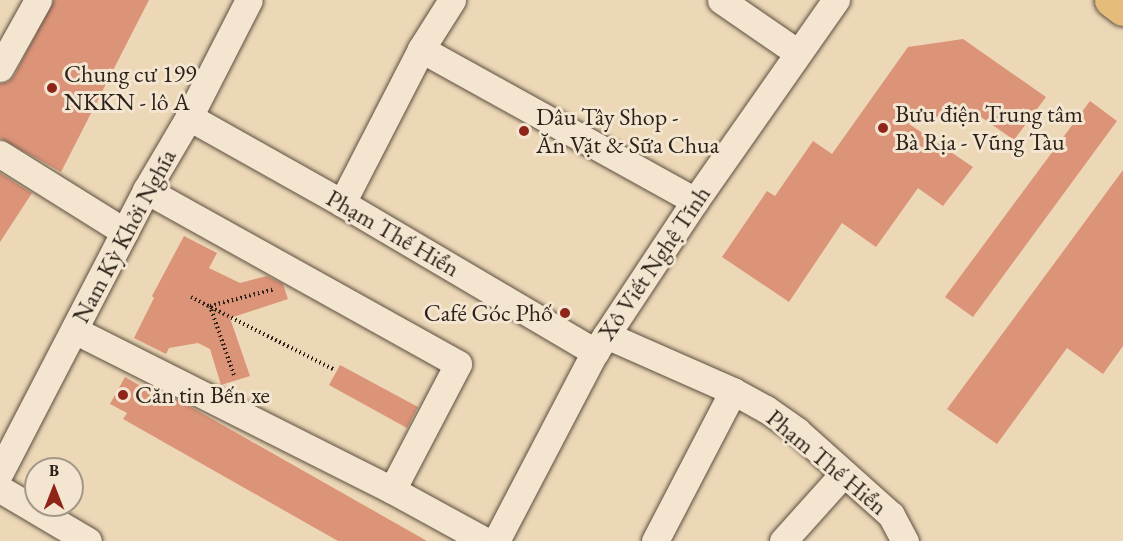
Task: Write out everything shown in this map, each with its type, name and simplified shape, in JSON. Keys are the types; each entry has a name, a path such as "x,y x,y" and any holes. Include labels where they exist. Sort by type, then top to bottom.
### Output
{"main road":[{"path":"1111,0 1123,9"}],"street":[{"path":"0,68 38,0"},
{"name":"Nam Kỳ Khởi Nghĩa","path":"0,472 146,190 189,117 249,0"},
{"path":"342,202 421,49 452,0"},
{"path":"722,0 798,53"},
{"name":"Xô Viết Nghệ Tĩnh","path":"496,541 601,344 695,201 836,0"},
{"path":"421,49 695,201"},
{"name":"Phạm Thế Hiển","path":"189,117 601,344 733,391 796,431 844,472 891,514 905,541"},
{"path":"0,154 125,232"},
{"path":"146,190 458,364 392,490"},
{"path":"74,330 392,490 485,541"},
{"path":"656,541 733,391"},
{"path":"783,541 844,472"},
{"path":"0,489 88,541"}],"path":[{"path":"210,306 275,289"},
{"path":"191,297 334,370"},
{"path":"210,306 234,375"}],"building":[{"name":"Chung cư 199 NKKN - lô A","path":"54,0 149,0 61,172 0,138 0,84 8,82 14,76"},
{"path":"963,39 1046,97 1014,140 968,108 909,124 973,167 943,206 918,188 876,247 842,223 789,302 722,257 767,191 775,196 813,141 832,154 908,47"},
{"path":"1090,101 1117,121 973,317 945,297"},
{"path":"1123,170 1123,346 1103,374 1067,348 997,444 947,409"},
{"path":"0,173 32,193 0,242"},
{"path":"184,236 217,253 209,268 240,283 267,276 283,284 288,299 230,318 250,376 221,385 210,349 198,343 169,348 166,354 134,338 154,298 152,296"},
{"path":"340,365 418,407 407,428 329,385"},
{"path":"125,377 144,388 147,384 191,407 427,541 338,541 123,419 127,413 110,404"}],"place":[{"name":"Chung cư 199 NKKN - lô A","path":"52,88"},
{"name":"Bưu điện Trung tâm Bà Rịa - Vũng Tàu","path":"883,128"},
{"name":"Dâu Tây Shop - Ăn Vặt & Sữa Chua","path":"524,131"},
{"name":"Café Góc Phố","path":"565,313"},
{"name":"Căn tin Bến xe","path":"123,395"}]}
